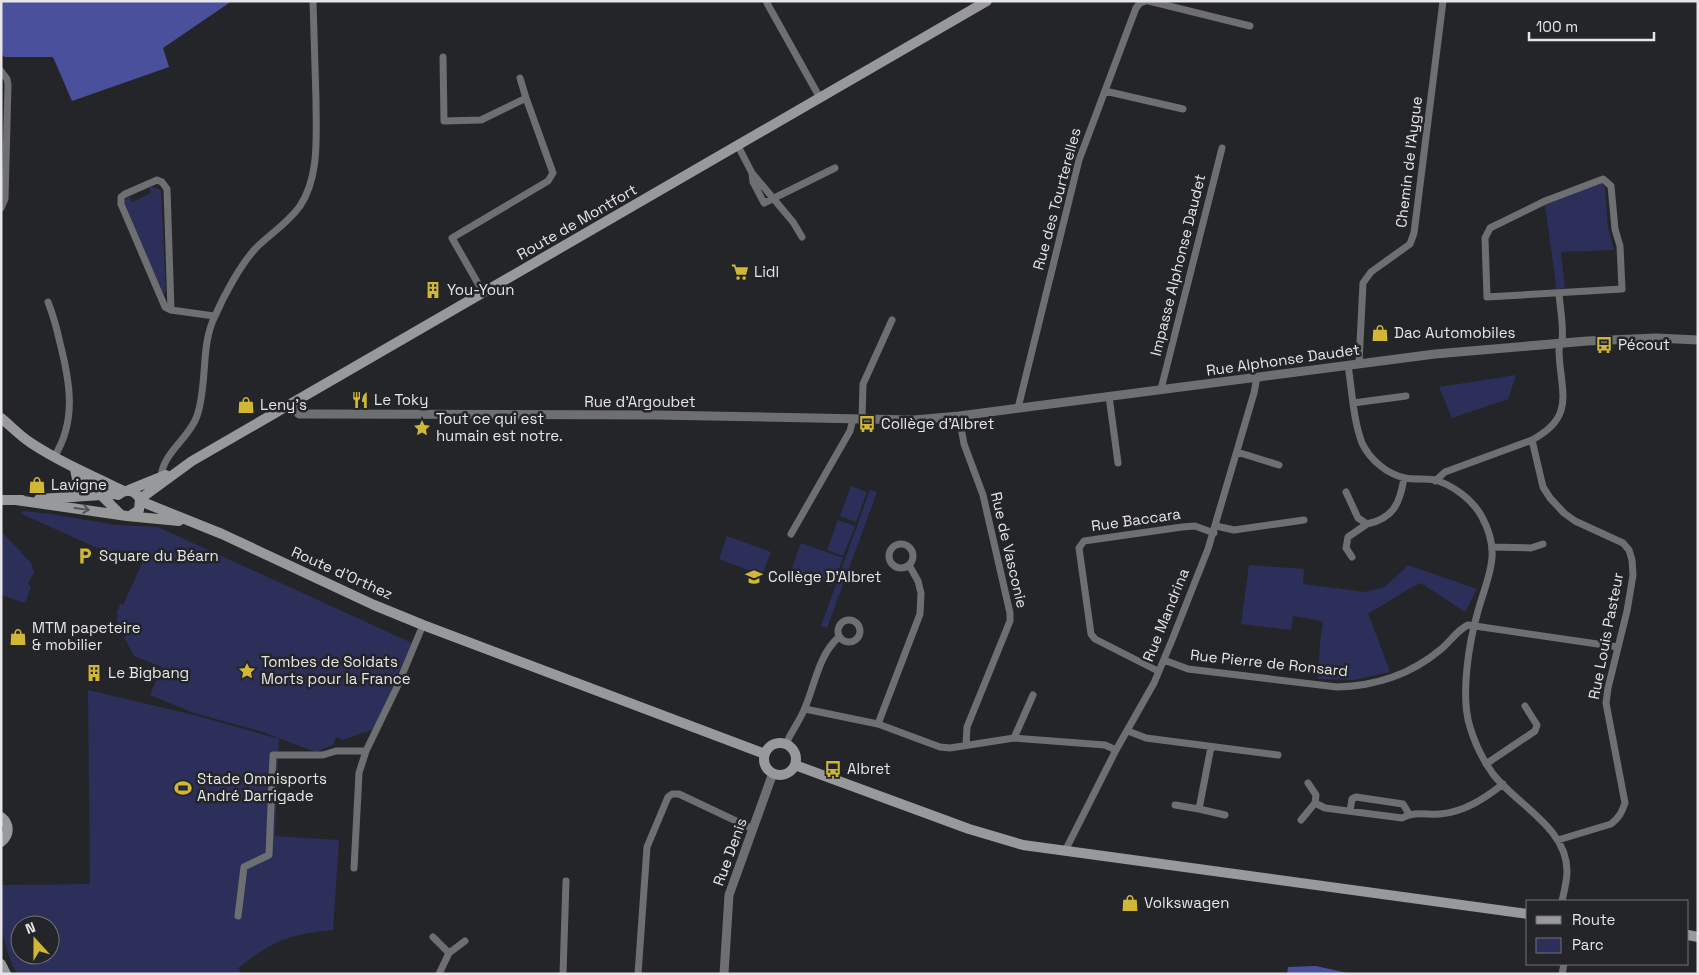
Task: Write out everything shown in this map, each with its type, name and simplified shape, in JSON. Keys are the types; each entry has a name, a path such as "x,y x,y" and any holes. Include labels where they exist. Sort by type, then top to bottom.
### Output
{"main road":[{"name":"Route de Montfort","path":"16,500 124,492 180,468 484,294 987,1"},
{"path":"1,418 29,442 54,457 124,492 135,492 140,500 139,510 122,513"},
{"path":"74,468 122,513"},
{"path":"74,468 77,479 75,497"},
{"name":"Route de Montfort","path":"140,500 180,468"},
{"path":"122,513 115,502 124,492"},
{"path":"1,500 16,500"},
{"name":"Route d'Orthez","path":"16,500 188,521"},
{"name":"Route d'Orthez","path":"140,500 226,536 374,605 765,754"},
{"path":"774,744 786,744 795,753 795,765 786,774 773,773 766,765 765,754 768,748 774,744"},
{"path":"795,765 1001,839 1023,845 1526,914"},
{"path":"1,818 7,824 8,831 7,836 1,842"}],"street":[{"path":"161,477 166,459 187,433 197,416 209,331 214,316 247,258 294,213 309,186 316,146 313,1"},
{"name":"Chemin de l'Aygue","path":"1359,363 1363,283 1371,272 1410,244 1414,233 1443,1"},
{"path":"1145,2 1250,26"},
{"name":"Rue des Tourterelles","path":"1018,408 1079,160 1136,8 1145,2"},
{"path":"767,3 820,98"},
{"path":"443,57 444,121 481,120 526,98"},
{"path":"1,71 7,79 8,85 5,200 1,208"},
{"path":"484,294 452,238 548,181 553,173 520,78"},
{"path":"1105,91 1183,109"},
{"path":"738,146 752,173 793,222 802,237"},
{"name":"Impasse Alphonse Daudet","path":"1161,389 1222,148"},
{"path":"773,199 835,168"},
{"path":"1603,179 1611,186 1615,229 1620,246 1622,289 1560,294 1487,297 1485,238 1490,228 1544,202 1603,179"},
{"path":"171,310 166,189 162,182 157,180 125,194 121,197 120,201 163,304 171,310 214,316"},
{"path":"1436,480 1445,472 1532,440 1545,433 1556,423 1561,411 1564,394 1559,348 1562,339 1560,294"},
{"path":"48,302 63,355 71,404 69,421 54,457"},
{"path":"791,534 858,419 864,384 892,320"},
{"name":"Rue Alphonse Daudet","path":"903,420 959,416 1435,354 1561,343 1656,338 1698,340"},
{"path":"1348,365 1362,444 1369,455 1384,469 1404,478 1436,480 1448,485 1473,504 1482,516 1488,530 1492,547 1492,567 1474,625 1466,686 1469,726 1486,764 1558,840 1567,870 1562,900"},
{"name":"Rue Mandrina","path":"1065,851 1116,750 1151,689 1164,660 1215,529 1257,377"},
{"path":"1109,396 1118,463"},
{"path":"1354,403 1406,396"},
{"name":"Rue d'Argoubet","path":"290,406 299,414 657,415 903,420"},
{"name":"Rue de Vasconie","path":"959,416 964,444 983,495 1010,613 1010,621 967,727 966,745"},
{"name":"Rue Louis Pasteur","path":"1532,440 1543,488 1550,498 1569,517 1623,543 1630,550 1632,560 1633,576 1606,703 1625,803 1623,811 1611,824 1558,840"},
{"path":"1237,452 1279,465"},
{"path":"1352,557 1346,548 1348,537 1366,524 1374,522 1394,511 1404,478"},
{"path":"1346,492 1358,518 1366,524"},
{"path":"1215,529 1234,530 1304,520"},
{"name":"Rue Baccara","path":"1158,671 1095,639 1091,634 1079,548 1084,541 1182,527 1195,526 1215,529"},
{"path":"1492,547 1531,548 1543,544"},
{"path":"878,724 920,614 921,593 918,580 909,565"},
{"path":"354,868 360,773 366,750 397,687 423,624"},
{"name":"Rue Pierre de Ronsard","path":"1164,660 1188,669 1337,687 1356,686 1379,682 1418,666 1439,650 1460,629 1468,625 1474,625"},
{"path":"1474,625 1618,647"},
{"path":"786,744 805,709 826,653 831,644 839,637"},
{"path":"1014,738 1033,696"},
{"path":"1486,764 1535,731 1536,725 1525,706"},
{"path":"805,709 878,724 940,747 1014,738 1105,745 1116,750"},
{"path":"1128,730 1146,738 1278,756"},
{"path":"1199,809 1211,747"},
{"path":"238,916 244,867 269,855 273,755 323,756 336,751 366,750"},
{"name":"Rue Denis","path":"724,974 729,895 773,773"},
{"path":"1301,820 1315,803 1316,795 1308,783"},
{"path":"1315,803 1325,808 1402,818 1409,814 1440,814 1474,805 1503,784"},
{"path":"638,974 647,847 668,797 672,794 679,794 753,829"},
{"path":"1350,812 1352,799 1356,797 1403,804 1409,814"},
{"path":"1175,804 1225,814"},
{"path":"563,974 566,881"},
{"path":"433,937 449,953"},
{"path":"439,974 449,953 465,941"}],"green space":[{"path":"1598,182 1602,183 1605,188 1608,228 1614,250 1561,252 1565,288 1555,289 1545,205"},
{"path":"152,187 161,191 166,292 164,294 124,201 129,196 132,202 151,193 149,188"},
{"path":"1516,375 1508,399 1452,418 1439,387"},
{"path":"851,486 867,492 856,522 840,516"},
{"path":"870,490 877,492 827,628 821,626"},
{"path":"22,511 116,525 158,527 412,643 374,729 343,740 336,737 333,745 316,752 260,731 194,713 150,695 162,667 134,656 124,637 127,635 116,620 120,604 123,605 146,555 135,550 130,563 22,514"},
{"path":"838,520 855,526 843,556 827,550"},
{"path":"1,531 31,563 34,572 28,584 31,587 25,603 1,595"},
{"path":"727,536 771,552 762,575 719,559"},
{"path":"801,543 843,558 832,586 791,571"},
{"path":"1249,565 1304,569 1303,584 1365,592 1385,587 1408,565 1477,589 1465,612 1421,583 1407,590 1368,613 1390,672 1354,680 1318,679 1323,621 1293,616 1291,630 1241,624"},
{"name":"Stade Omnisports André Darrigade","path":"88,690 198,716 279,739 275,836 339,840 333,930 282,940 261,951 238,968 242,974 17,974 12,965 60,965 60,915 10,915 10,959 4,941 1,885 90,884"}],"shaded area":[{"path":"1,1 232,1 163,48 169,67 72,101 53,57 5,57 1,54"},
{"path":"1316,966 1352,974 1287,974 1288,967"}],"place":[{"name":"Lidl","path":"740,272"},
{"name":"You-Youn","path":"433,290"},
{"name":"Dac Automobiles","path":"1380,333"},
{"name":"Pécout","path":"1604,345"},
{"name":"Le Toky","path":"360,400"},
{"name":"Leny's","path":"246,405"},
{"name":"Collège d'Albret","path":"867,424"},
{"name":"Tout ce qui est humain est notre.","path":"422,428"},
{"name":"Lavigne","path":"37,485"},
{"name":"Square du Béarn","path":"85,556"},
{"name":"Collège D'Albret","path":"754,577"},
{"name":"MTM papeteire & mobilier","path":"18,637"},
{"name":"Tombes de Soldats Morts pour la France","path":"247,671"},
{"name":"Le Bigbang","path":"94,673"},
{"name":"Albret","path":"833,769"},
{"name":"Stade Omnisports André Darrigade","path":"183,788"},
{"name":"Volkswagen","path":"1130,903"}]}
